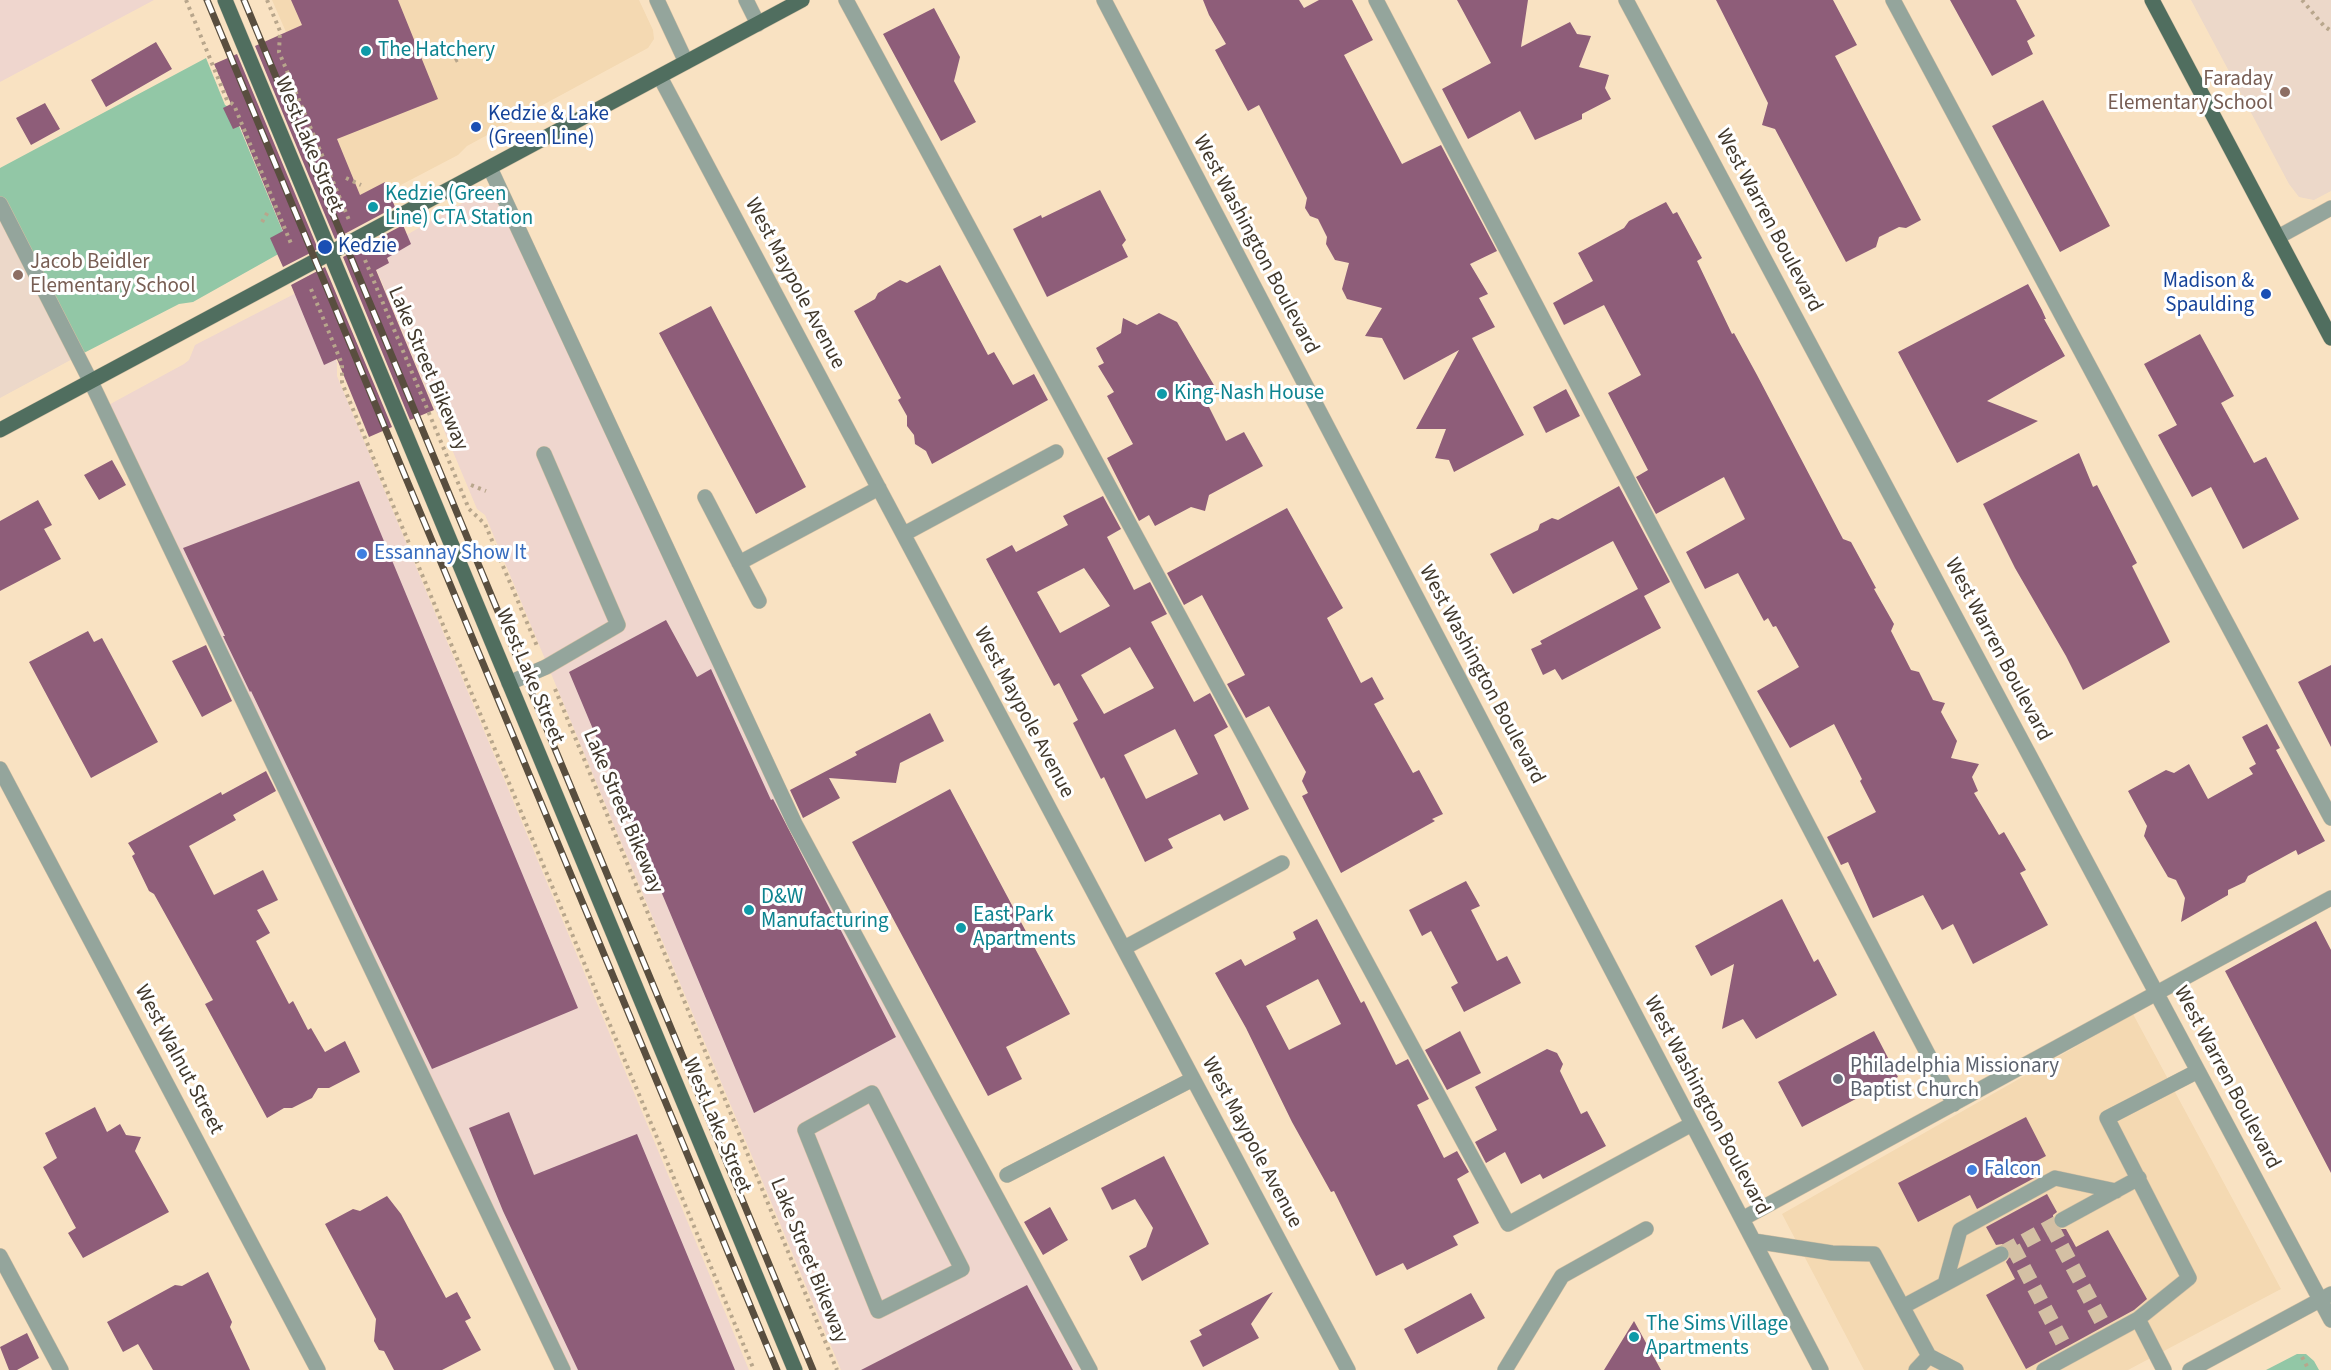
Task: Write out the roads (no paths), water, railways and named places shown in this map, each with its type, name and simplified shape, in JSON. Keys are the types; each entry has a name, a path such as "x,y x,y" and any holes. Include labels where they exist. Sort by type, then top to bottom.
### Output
{"main road":[{"name":"West Lake Street","path":"225,0 795,1370"},
{"path":"0,430 802,0"},
{"path":"2152,0 2331,338"}],"street":[{"path":"657,0 686,62"},
{"path":"746,0 758,24"},
{"path":"846,0 1508,1224 1692,1124"},
{"name":"West Washington Boulevard","path":"1104,0 1821,1370"},
{"path":"1376,0 1954,1104"},
{"name":"West Warren Boulevard","path":"1626,0 2198,1071 2326,1297 2331,1320"},
{"path":"1893,0 2331,818"},
{"name":"West Maypole Avenue","path":"660,76 1348,1370"},
{"path":"490,168 795,824 1090,1370"},
{"path":"0,204 91,381 563,1370"},
{"path":"2278,237 2331,208"},
{"path":"904,534 1056,452"},
{"path":"509,683 546,667 618,625 544,454"},
{"path":"739,563 879,488"},
{"path":"705,497 759,600"},
{"name":"West Walnut Street","path":"0,769 318,1370"},
{"path":"1124,948 1282,862"},
{"path":"1743,1219 2331,898"},
{"path":"2047,1369 2067,1351 2106,1331 2138,1319 2188,1278 2107,1118 2198,1071"},
{"path":"1007,1175 1193,1080"},
{"path":"872,1093 962,1269 878,1311 806,1130 872,1093"},
{"path":"1945,1284 1960,1230 2036,1188 2055,1178 2116,1191"},
{"path":"2062,1220 2139,1178"},
{"path":"1505,1370 1562,1276 1646,1228"},
{"path":"1754,1241 1832,1253 1874,1254 1904,1305 1929,1356 1956,1370"},
{"path":"1904,1305 2001,1254"},
{"path":"0,1256 61,1370"},
{"path":"2190,1370 2326,1297"},
{"path":"2138,1319 2164,1370"},
{"path":"1916,1370 1929,1356"}],"tunnel":[{"path":"2004,1252 2059,1222"},
{"path":"2051,1226 2104,1326"},
{"path":"2013,1247 2065,1347"}],"railway":[{"path":"207,0 777,1370"},
{"path":"244,0 813,1370"}],"place":[{"name":"The Hatchery","path":"366,51"},
{"name":"Faraday Elementary School","path":"2285,92"},
{"name":"Kedzie & Lake (Green Line)","path":"476,127"},
{"name":"Kedzie (Green Line) CTA Station","path":"373,207"},
{"name":"Kedzie","path":"325,247"},
{"name":"Jacob Beidler Elementary School","path":"18,275"},
{"name":"Madison & Spaulding","path":"2266,294"},
{"name":"King-Nash House","path":"1162,394"},
{"name":"Essannay Show It","path":"362,554"},
{"name":"D&W Manufacturing","path":"749,910"},
{"name":"East Park Apartments","path":"961,928"},
{"name":"Philadelphia Missionary Baptist Church","path":"1838,1079"},
{"name":"Falcon","path":"1972,1170"},
{"name":"The Sims Village Apartments","path":"1634,1337"}]}
